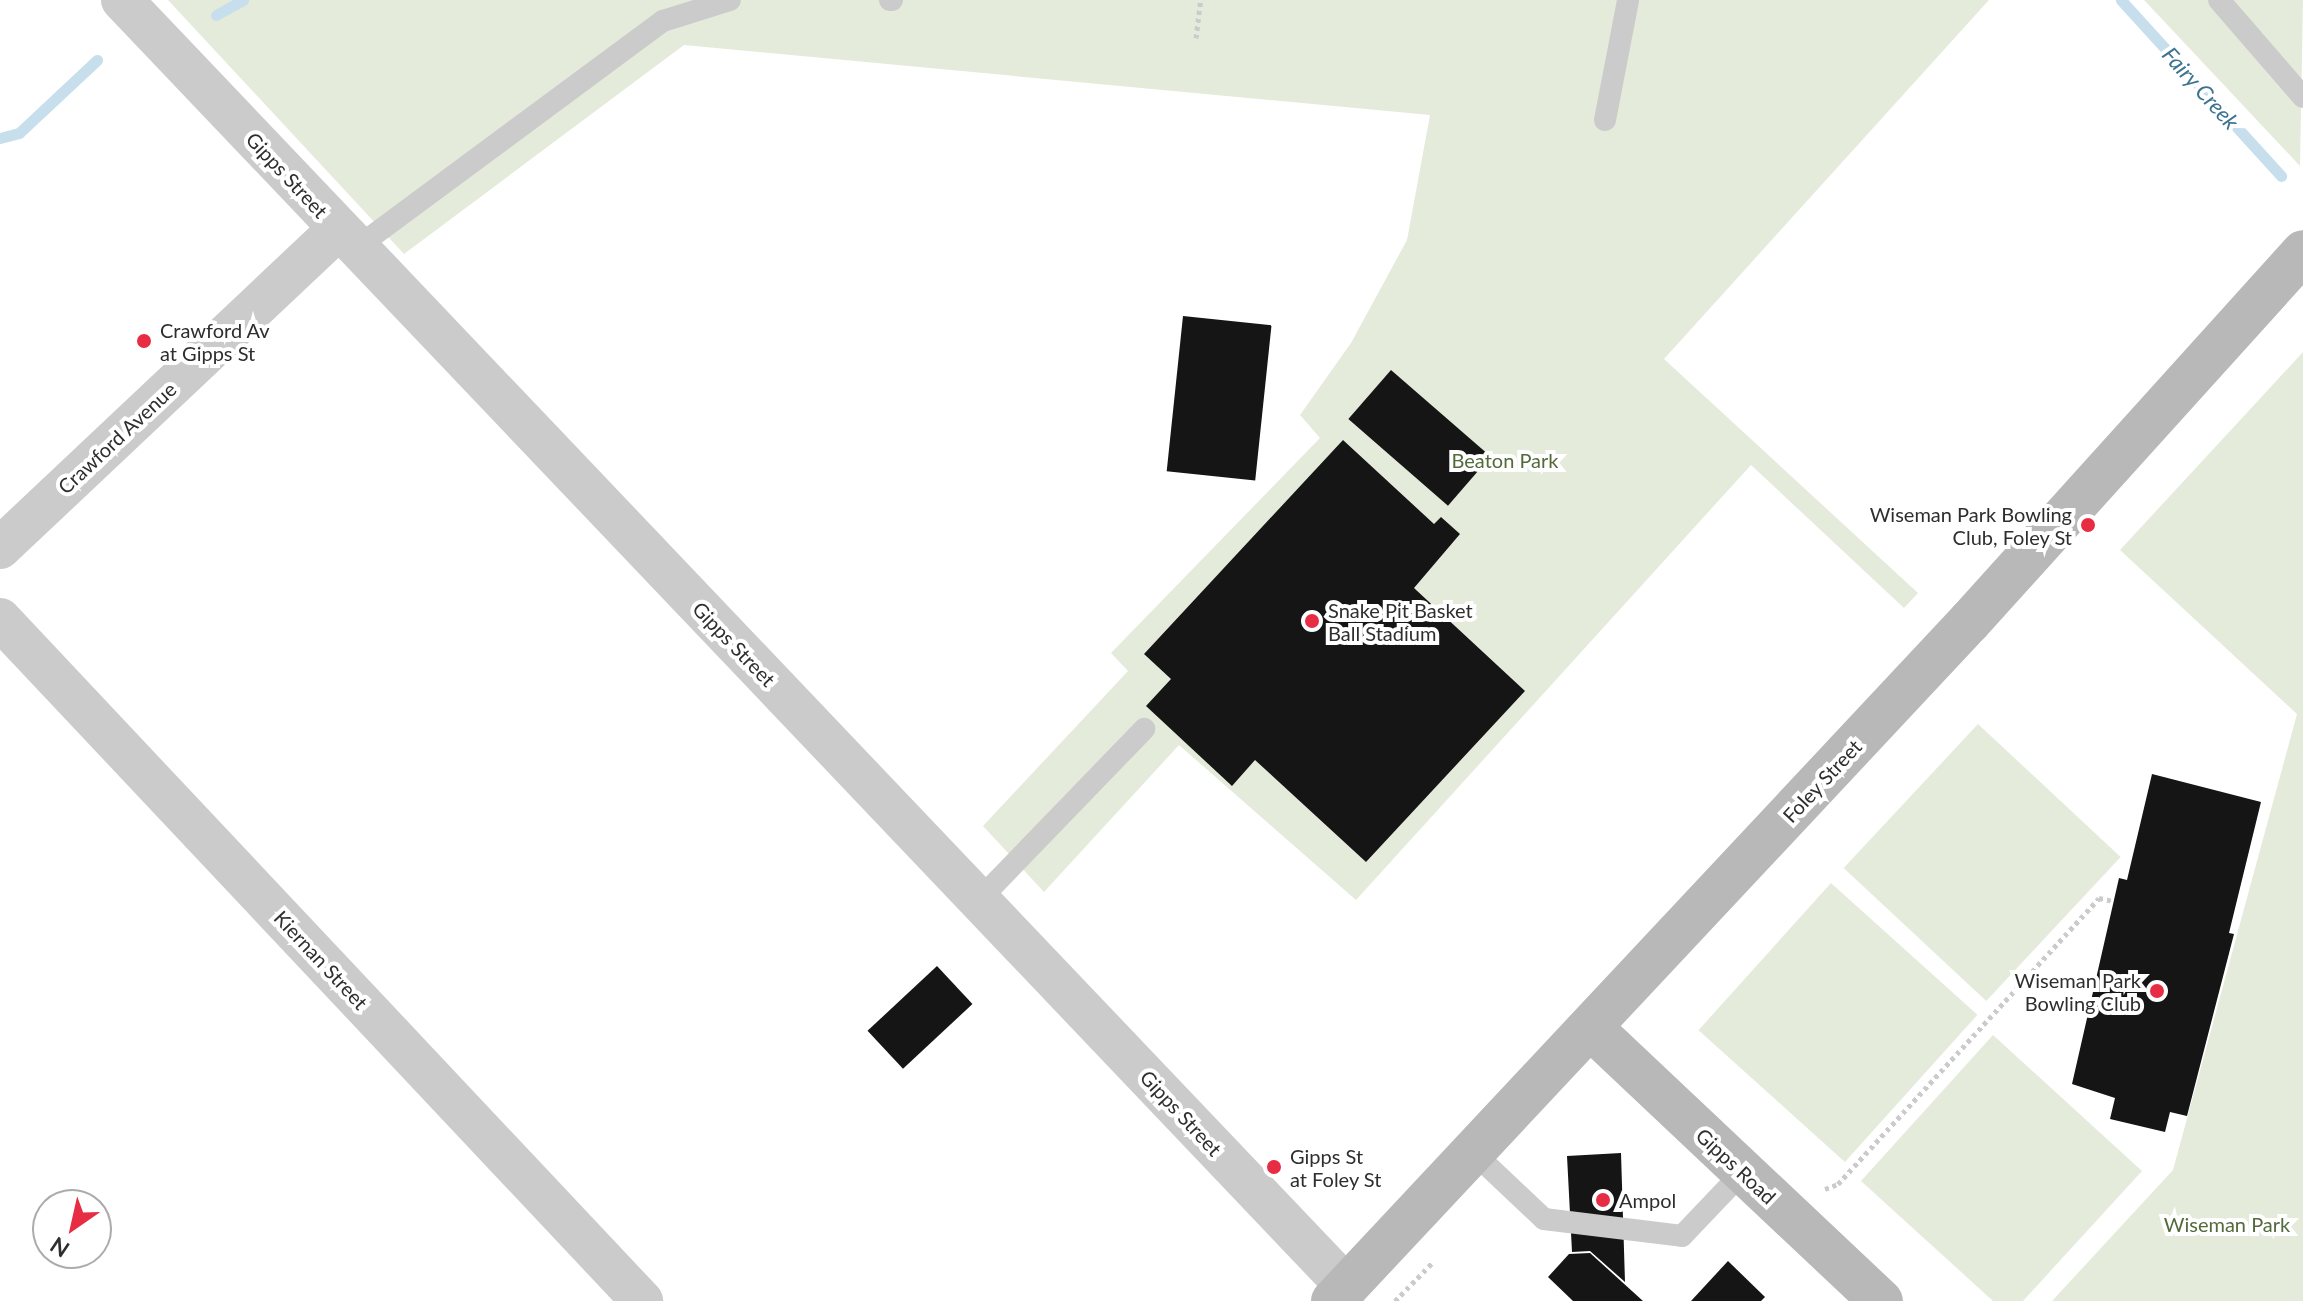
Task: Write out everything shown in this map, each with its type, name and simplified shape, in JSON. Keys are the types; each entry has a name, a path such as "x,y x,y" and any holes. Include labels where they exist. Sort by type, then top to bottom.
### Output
{"main road":[{"name":"Foley Street","path":"1340,1294 1472,1151 1592,1029 2303,252"},
{"name":"Gipps Road","path":"1592,1029 1881,1301"}],"street":[{"name":"Gipps Street","path":"122,0 979,900 1340,1294"},
{"name":"Crawford Avenue","path":"0,548 347,239"},
{"name":"Kiernan Street","path":"0,619 642,1301"}],"lane":[{"path":"347,239 663,21 730,0"},
{"path":"1605,120 1628,0"},
{"path":"2219,0 2303,97"},
{"path":"979,900 1144,729"},
{"path":"1472,1151 1544,1219 1682,1236 1743,1172"}],"path":[{"path":"1196,38 1201,0"},
{"path":"1825,1189 1838,1184 2099,898 2113,901"},
{"path":"1395,1301 1433,1262"}],"green space":[{"name":"Beaton Park","path":"168,0 1989,0 1664,359 1918,593 1904,608 1751,465 1356,900 1179,745 1044,892 983,826 1128,671 1111,653 1320,438 1300,415 1351,343 1407,240 1430,115 684,45 404,254"},
{"path":"2144,0 2303,0 2300,166"},
{"name":"Wiseman Park","path":"2303,352 2303,1301 2052,1301 2173,1170 2297,714 2120,550"},
{"path":"1978,724 2121,857 1986,1001 1844,868"},
{"path":"1831,883 1977,1015 1845,1162 1699,1030"},
{"path":"1993,1035 2142,1171 2023,1301 1993,1301 1861,1181"}],"building":[{"path":"1183,316 1272,325 1255,480 1167,471"},
{"path":"1391,370 1491,457 1448,506 1348,419"},
{"name":"Snake Pit Basket Ball Stadium","path":"1343,440 1434,524 1441,517 1460,534 1414,588 1525,691 1366,862 1255,760 1232,786 1146,706 1171,679 1144,654"},
{"name":"Wiseman Park Bowling Club","path":"2152,774 2261,802 2229,933 2234,934 2187,1116 2170,1112 2165,1132 2110,1119 2115,1098 2072,1084 2119,878 2127,880"},
{"path":"937,966 972,1004 903,1069 868,1031"},
{"path":"1621,1153 1625,1282 1590,1251 1572,1252 1567,1156"},
{"path":"1590,1253 1643,1301 1573,1301 1548,1277 1569,1254"},
{"path":"1728,1261 1765,1297 1761,1301 1691,1301"}],"waterway":[{"name":"Fairy Creek","path":"216,15 243,0"},
{"name":"Fairy Creek","path":"2121,0 2281,176"},
{"name":"Fairy Creek","path":"0,138 19,133 97,60"}],"place":[{"name":"Crawford Av at Gipps St","path":"144,341"},
{"name":"Wiseman Park Bowling Club, Foley St","path":"2088,525"},
{"name":"Snake Pit Basket Ball Stadium","path":"1312,621"},
{"name":"Wiseman Park Bowling Club","path":"2157,991"},
{"name":"Gipps St at Foley St","path":"1274,1167"},
{"name":"Ampol","path":"1603,1200"}]}
